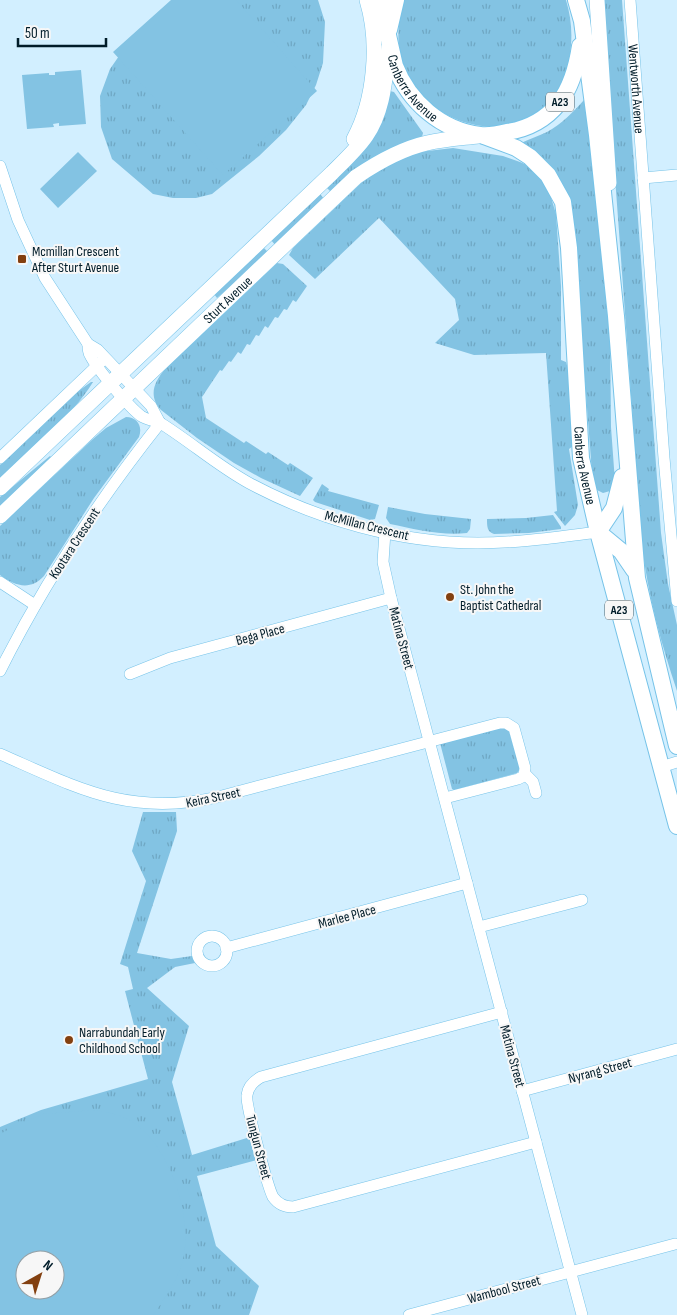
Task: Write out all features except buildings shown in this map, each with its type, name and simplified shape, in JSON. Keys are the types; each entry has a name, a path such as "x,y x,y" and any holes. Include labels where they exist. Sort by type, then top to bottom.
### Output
{"highway":[{"name":"Canberra Avenue","path":"380,0 399,76 422,108 447,125 516,148 536,162 548,174 563,202 569,248 581,458 598,532 677,826"},
{"name":"Canberra Avenue","path":"389,40 396,0"},
{"name":"Canberra Avenue","path":"483,136 517,131 528,127 547,116 560,102 569,88 575,71 580,44 579,9"},
{"name":"Canberra Avenue","path":"579,9 598,142 616,316 637,578 677,746"},
{"path":"626,452 620,488 612,513 598,532 625,555 632,565 637,578"},
{"path":"588,490 597,496 606,498 613,495 620,488"}],"main road":[{"path":"338,167 360,126 370,92 373,35 367,0"},
{"path":"597,0 616,316"},
{"name":"Sturt Avenue","path":"0,488 360,144 376,118 382,98 389,40"},
{"name":"Sturt Avenue","path":"0,516 356,177 377,163 415,146 436,141 483,136"}],"street":[{"name":"Wentworth Avenue","path":"630,0 643,178"},
{"name":"McMillan Crescent","path":"0,166 2,178 38,266 58,300 88,344 89,353 97,366 116,378"},
{"path":"677,175 643,178 671,546 677,601"},
{"name":"McMillan Crescent","path":"88,344 96,348 106,358 116,378 129,394 153,409 160,423 219,465 267,492 332,518 385,532 432,540 477,543 524,541 598,532"},
{"path":"0,458 106,358"},
{"name":"Kootara Crescent","path":"0,670 35,605 88,521 128,464 160,423"},
{"name":"Matina Street","path":"385,532 384,562 392,598 582,1315"},
{"path":"0,582 35,605"},
{"name":"Bega Place","path":"130,674 170,658 392,598"},
{"path":"429,742 506,722 515,730 526,768 525,774 518,779 444,798"},
{"name":"Keira Street","path":"0,754 98,795 134,803 167,804 218,797 429,742"},
{"path":"661,767 677,762"},
{"path":"525,774 533,782 536,793"},
{"name":"Marlee Place","path":"226,948 467,884"},
{"path":"479,927 582,900"},
{"name":"Tungun Street","path":"502,1012 258,1079 249,1088 246,1098 258,1145 272,1195 281,1205 293,1207 536,1142"},
{"name":"Nyrang Street","path":"522,1091 677,1049"},
{"name":"Wambool Street","path":"409,1315 675,1244"}],"green space":[{"path":"171,0 236,0 317,91 223,175 113,52"},
{"path":"175,0 318,0 325,22 323,63 316,85 306,105 286,130 259,156 212,194 196,198 173,198 153,194 112,159 101,127 100,96 110,69 128,43"},
{"path":"404,0 566,0 570,15 570,52 569,60 554,97 528,119 497,127 463,122 433,106 410,79 399,43"},
{"path":"602,0 622,0 661,533 668,584 677,625 677,691 656,619 642,545"},
{"path":"81,70 86,124 59,126 59,123 53,124 54,127 27,129 22,75 49,73 49,75 55,75 55,72"},
{"path":"390,91 394,92 421,130 423,133 422,137 332,193 326,187 360,154 377,132"},
{"path":"584,100 592,146 610,326 611,427 615,482 610,491 603,493 595,487 592,473 573,224 521,143 552,129 567,118"},
{"path":"453,148 503,156 529,166 540,176 550,194 556,214 561,286 561,360 566,362 568,369 573,446 569,449 578,505 575,515 565,526 554,512 557,511 546,353 474,355 435,343 459,320 455,299 379,218 315,279 289,255 293,248 361,183 389,163 419,152"},
{"path":"78,152 97,171 58,208 40,189"},
{"path":"320,194 325,200 276,246 271,240"},
{"path":"263,247 269,253 217,298 214,294"},
{"path":"277,263 283,264 307,286 296,302 293,300 287,310 284,309 278,318 275,317 268,328 265,326 250,345 247,344 241,354 238,352 222,371 220,370 202,397 206,418 244,443 246,441 266,454 268,452 288,465 290,463 313,478 300,496 234,463 197,438 161,410 157,405 154,394 155,384 165,369"},
{"path":"93,382 84,395 62,421 0,478 0,465 77,392"},
{"path":"126,417 136,420 140,426 139,437 94,498 44,576 33,584 22,585 11,582 0,575 0,526 93,439 106,428"},
{"path":"50,456 52,458 0,508 0,497"},
{"path":"322,484 329,489 328,491 379,505 375,519 370,520 315,502 313,500"},
{"path":"388,507 425,514 471,519 470,529 467,533 448,534 390,524 386,518"},
{"path":"553,515 561,529 529,533 494,534 490,532 487,526 487,519"},
{"path":"500,727 508,728 520,769 517,773 452,789 440,743"},
{"path":"143,812 176,812 177,831 137,953 171,959 192,956 195,963 175,967 147,988 189,1026 172,1082 192,1155 250,1137 257,1160 197,1176 216,1246 259,1286 249,1315 0,1315 0,1127 41,1110 148,1079 125,991 133,989 128,967 120,964 146,881 132,851"},
{"path":"95,1110 112,1113 128,1119 142,1129 154,1142 164,1157 179,1194 183,1213 185,1247 178,1274 169,1292 153,1315 0,1315 0,1134 43,1114"}],"place":[{"name":"Mcmillan Crescent After Sturt Avenue","path":"22,259"},
{"name":"St. John the Baptist Cathedral","path":"450,597"},
{"name":"Narrabundah Early Childhood School","path":"69,1040"}]}
